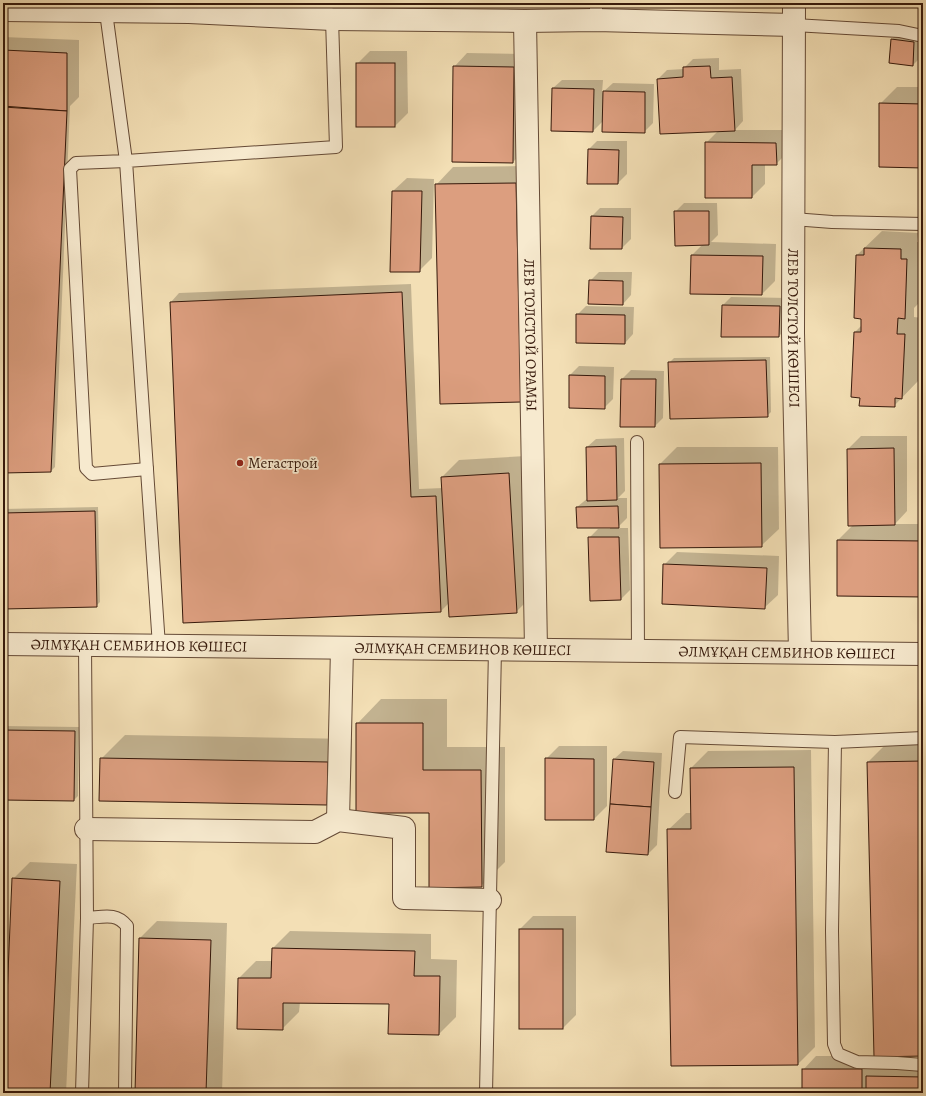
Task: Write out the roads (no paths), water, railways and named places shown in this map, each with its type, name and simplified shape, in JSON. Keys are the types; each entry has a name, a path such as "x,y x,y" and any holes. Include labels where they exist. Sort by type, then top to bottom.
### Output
{"street":[{"name":"ЛЕВ ТОЛСТОЙ КӨШЕСІ","path":"794,3 793,333 800,652"},
{"path":"3,10 189,12 224,8 332,19 525,21 596,11 794,25"},
{"name":"ЛЕВ ТОЛСТОЙ ОРАМЫ","path":"525,21 536,649"},
{"name":"ӘЛМҰҚАН СЕМБИНОВ КӨШЕСІ","path":"3,644 923,654"},
{"path":"338,820 342,648"},
{"path":"86,828 315,832 338,820 404,828 404,898 490,900"}],"lane":[{"path":"106,12 126,161 159,646"},
{"path":"147,469 92,474 86,468 70,170 76,163 336,147 332,19"},
{"path":"794,25 899,31 923,36"},
{"path":"793,219 832,222 923,224"},
{"path":"637,442 638,651"},
{"path":"82,1093 87,918 85,645"},
{"path":"486,1093 495,649"},
{"path":"675,792 680,738 835,742 923,738"},
{"path":"835,742 832,931 834,1044 838,1054 857,1062 923,1065"},
{"path":"87,918 115,916 122,920 127,926 125,1093"}],"place":[{"name":"Мегастрой","path":"240,463"}]}
